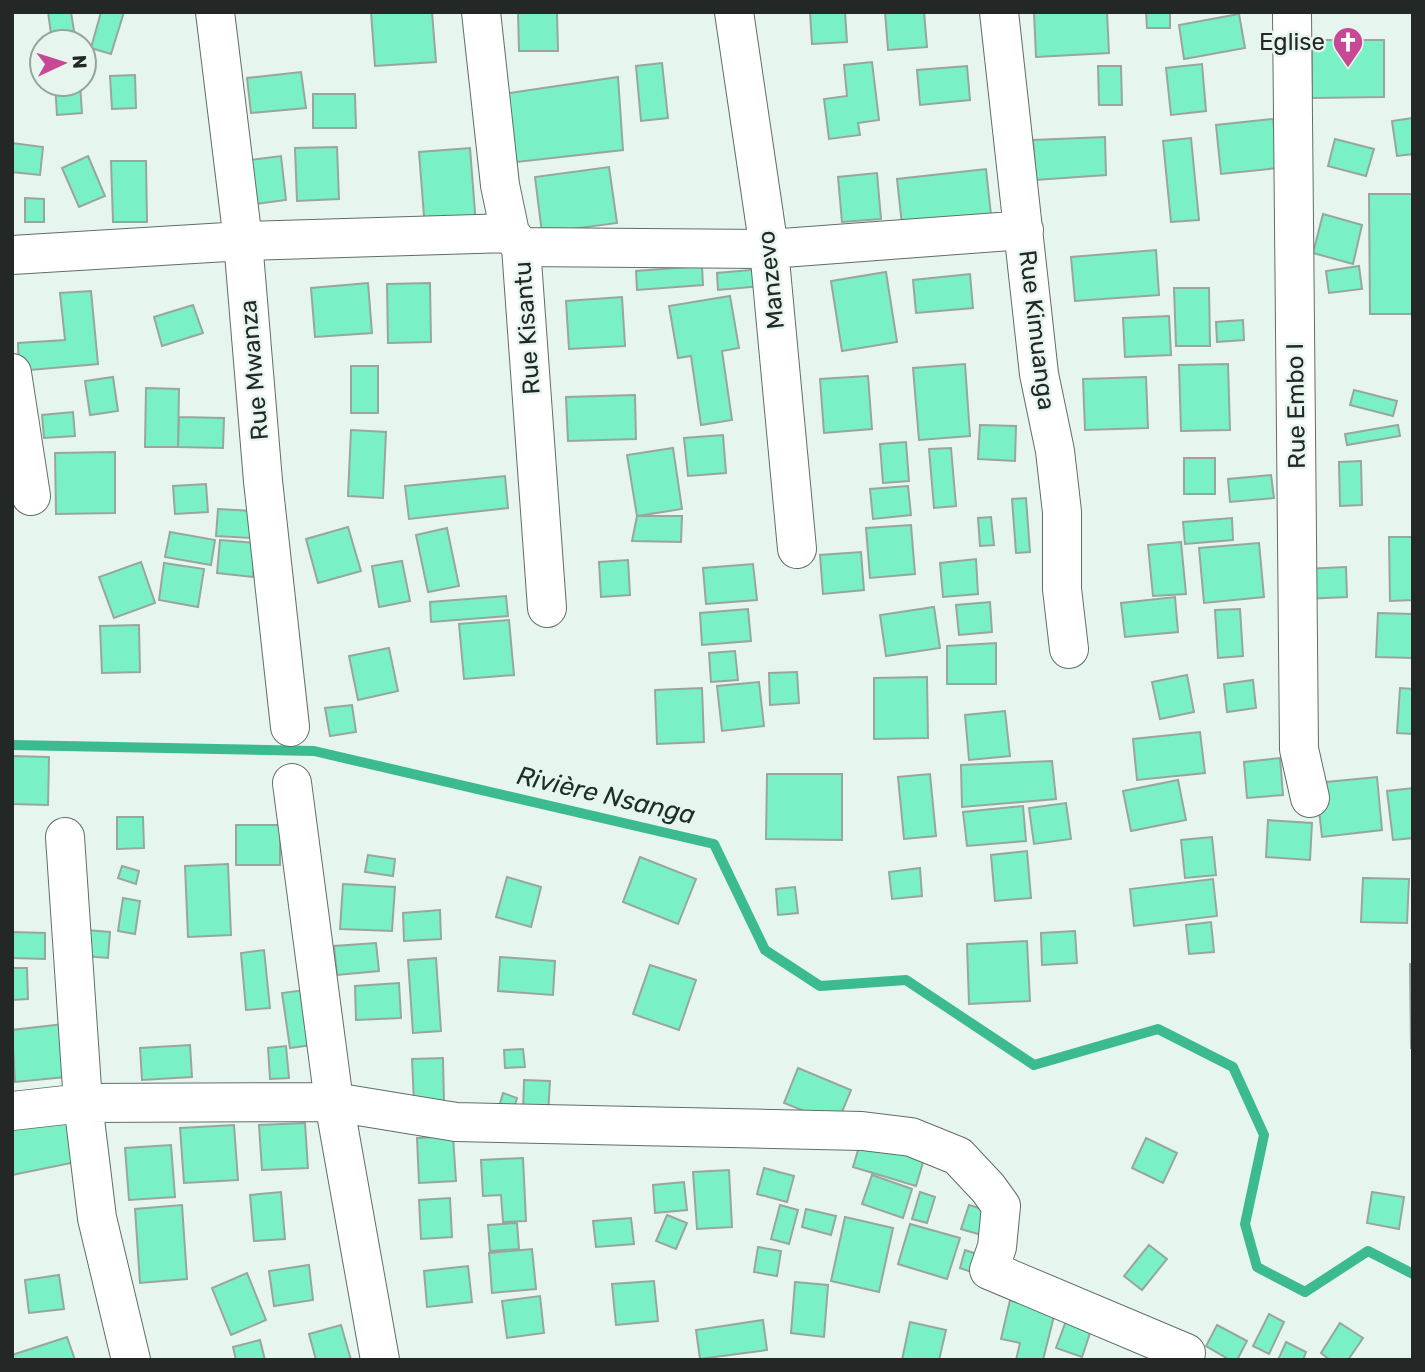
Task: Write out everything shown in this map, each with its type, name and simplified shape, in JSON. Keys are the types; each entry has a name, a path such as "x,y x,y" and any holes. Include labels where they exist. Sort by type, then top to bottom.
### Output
{"street":[{"name":"Rue Mwanza","path":"215,12 243,241 262,481 290,727"},
{"name":"Rue Kisantu","path":"481,12 500,185 515,240 547,608"},
{"name":"Manzevo","path":"734,12 769,248 797,549"},
{"name":"Rue Kimuanga","path":"999,12 1039,374 1055,451 1062,512 1062,589 1069,649"},
{"name":"Rue Embo I","path":"1292,12 1299,750 1310,798"},
{"path":"12,255 243,241 515,240 769,248 1024,230"},
{"path":"12,373 31,496"},
{"path":"292,783 334,1102 380,1360"},
{"path":"65,837 83,1103 97,1218 131,1360"},
{"path":"12,1111 83,1103 334,1102 456,1122 862,1131 911,1137 958,1156 1001,1206 997,1247 989,1270 1186,1353"}],"building":[{"path":"48,12 71,12 74,28 50,28"},
{"path":"101,12 124,12 111,54 98,50 97,28"},
{"path":"371,12 432,12 436,62 375,66"},
{"path":"518,12 557,12 558,51 519,51"},
{"path":"810,12 845,12 847,42 812,44"},
{"path":"885,12 924,12 927,47 888,50"},
{"path":"1034,12 1107,12 1109,53 1036,57"},
{"path":"1146,12 1170,12 1170,28 1147,28"},
{"path":"1239,14 1245,48 1184,59 1179,25"},
{"name":"Eglise","path":"1312,40 1384,40 1384,97 1312,98"},
{"path":"872,62 879,120 858,123 860,135 829,139 824,99 847,96 844,65"},
{"path":"662,63 668,118 641,121 636,66"},
{"path":"1202,64 1206,111 1171,115 1166,68"},
{"path":"967,66 970,100 920,105 917,70"},
{"path":"1098,66 1121,66 1122,105 1099,105"},
{"path":"301,72 306,108 251,113 247,78"},
{"path":"135,75 136,108 112,109 110,76"},
{"path":"618,77 623,150 517,162 503,94"},
{"path":"313,94 355,94 356,128 313,128"},
{"path":"56,98 81,98 82,113 57,115"},
{"path":"1413,118 1413,154 1397,156 1392,121"},
{"path":"1273,119 1278,168 1221,174 1216,125"},
{"path":"1105,137 1106,175 1036,180 1033,140"},
{"path":"1191,138 1199,220 1171,222 1163,141"},
{"path":"1335,139 1374,149 1366,176 1328,166"},
{"path":"12,143 43,147 40,175 12,172"},
{"path":"337,147 339,199 297,201 295,148"},
{"path":"470,148 476,225 425,229 419,152"},
{"path":"88,156 105,196 79,207 62,168"},
{"path":"281,156 286,200 248,205 243,161"},
{"path":"111,161 146,161 147,222 113,222"},
{"path":"609,167 617,223 542,233 535,177"},
{"path":"986,169 991,215 902,225 897,179"},
{"path":"877,173 881,219 842,222 838,177"},
{"path":"1369,194 1413,194 1413,314 1370,314"},
{"path":"25,198 44,199 44,222 25,222"},
{"path":"1323,214 1362,225 1353,264 1313,253"},
{"path":"1156,250 1159,295 1075,301 1071,257"},
{"path":"702,266 703,285 637,290 636,271"},
{"path":"1359,266 1362,289 1329,293 1326,271"},
{"path":"761,269 762,286 718,290 717,273"},
{"path":"886,272 897,342 842,351 831,281"},
{"path":"970,274 973,308 916,313 913,280"},
{"path":"368,283 372,333 315,337 311,288"},
{"path":"430,283 431,342 388,343 387,284"},
{"path":"1174,288 1209,288 1210,346 1176,346"},
{"path":"91,291 98,364 19,371 18,343 65,340 60,293"},
{"path":"730,296 739,348 722,351 732,420 701,425 691,356 678,358 669,306"},
{"path":"622,297 625,346 569,349 566,301"},
{"path":"193,305 203,333 162,346 154,317"},
{"path":"1169,316 1171,355 1125,357 1123,318"},
{"path":"1243,320 1244,340 1217,342 1216,322"},
{"path":"965,364 970,436 919,440 913,368"},
{"path":"1228,364 1230,430 1181,431 1179,365"},
{"path":"351,366 378,366 378,413 351,413"},
{"path":"868,376 872,429 824,433 820,379"},
{"path":"113,377 118,411 90,415 85,381"},
{"path":"1146,377 1148,428 1085,430 1083,379"},
{"path":"146,388 179,389 178,447 145,447"},
{"path":"1354,390 1397,401 1393,416 1350,405"},
{"path":"635,395 636,439 568,441 566,397"},
{"path":"73,412 75,436 44,438 42,415"},
{"path":"179,417 224,418 223,448 178,447"},
{"path":"980,425 1016,426 1015,461 978,459"},
{"path":"1398,425 1400,436 1347,445 1345,434"},
{"path":"351,430 386,432 383,498 348,496"},
{"path":"723,435 726,473 688,476 684,438"},
{"path":"906,442 909,481 883,483 880,444"},
{"path":"673,448 682,509 637,516 627,455"},
{"path":"951,448 956,506 934,508 929,449"},
{"path":"115,452 115,513 56,514 55,453"},
{"path":"1184,458 1215,458 1215,494 1184,494"},
{"path":"1361,461 1362,505 1340,506 1339,462"},
{"path":"1271,475 1274,498 1230,502 1228,479"},
{"path":"505,476 508,508 409,519 405,486"},
{"path":"206,484 208,512 175,514 173,486"},
{"path":"908,486 911,515 873,519 870,489"},
{"path":"1026,498 1030,552 1016,553 1012,499"},
{"path":"218,509 253,511 251,538 216,536"},
{"path":"637,516 682,516 681,542 632,541"},
{"path":"991,517 994,545 980,546 978,518"},
{"path":"1232,518 1233,540 1185,544 1183,522"},
{"path":"911,525 915,574 870,578 866,528"},
{"path":"348,527 361,571 318,583 306,539"},
{"path":"447,528 459,586 428,592 416,535"},
{"path":"170,532 215,540 211,565 165,557"},
{"path":"1389,537 1413,537 1413,600 1390,601"},
{"path":"220,540 256,543 253,577 217,573"},
{"path":"1181,542 1186,594 1153,596 1148,545"},
{"path":"1259,543 1264,597 1204,603 1199,548"},
{"path":"861,552 864,590 823,594 820,555"},
{"path":"976,559 978,594 943,597 940,563"},
{"path":"628,560 630,595 601,597 599,562"},
{"path":"402,561 410,601 379,607 372,566"},
{"path":"141,562 155,603 114,618 99,577"},
{"path":"164,563 204,569 198,607 159,600"},
{"path":"753,564 757,600 706,604 703,568"},
{"path":"1346,567 1347,597 1304,599 1303,569"},
{"path":"506,596 508,616 431,622 430,602"},
{"path":"1175,597 1178,632 1125,637 1121,603"},
{"path":"990,602 992,632 959,635 956,605"},
{"path":"934,607 940,648 886,656 880,615"},
{"path":"748,609 751,641 702,645 700,613"},
{"path":"1240,609 1243,656 1218,658 1215,610"},
{"path":"1378,613 1413,614 1413,658 1376,657"},
{"path":"509,620 514,675 464,679 459,624"},
{"path":"139,625 140,672 102,673 100,626"},
{"path":"996,643 996,684 947,684 947,646"},
{"path":"389,648 398,691 358,700 349,656"},
{"path":"735,651 738,680 711,682 709,653"},
{"path":"797,672 799,703 770,705 769,673"},
{"path":"1187,675 1194,712 1160,719 1152,682"},
{"path":"927,677 928,738 874,739 874,678"},
{"path":"1253,680 1256,708 1227,712 1224,684"},
{"path":"759,682 764,726 722,731 717,686"},
{"path":"702,688 704,742 657,744 655,690"},
{"path":"1400,688 1413,689 1413,734 1397,733"},
{"path":"352,705 356,732 330,736 325,708"},
{"path":"1005,711 1010,756 969,760 965,715"},
{"path":"1200,732 1205,773 1137,780 1133,739"},
{"path":"12,756 49,757 48,805 12,804"},
{"path":"1280,758 1283,795 1247,798 1244,762"},
{"path":"1052,761 1056,799 962,807 961,765"},
{"path":"767,774 842,774 842,840 766,839"},
{"path":"930,774 936,836 904,839 898,777"},
{"path":"1377,777 1382,830 1322,837 1316,783"},
{"path":"1178,780 1186,820 1131,831 1123,791"},
{"path":"1413,788 1413,838 1393,840 1387,791"},
{"path":"1066,803 1071,839 1034,844 1029,808"},
{"path":"1023,806 1026,841 967,846 963,812"},
{"path":"117,817 143,817 144,848 117,849"},
{"path":"1268,820 1312,823 1310,860 1266,857"},
{"path":"236,825 280,825 280,865 236,865"},
{"path":"1212,837 1216,875 1185,878 1181,840"},
{"path":"1027,851 1031,898 995,901 991,855"},
{"path":"368,855 395,859 393,876 365,872"},
{"path":"640,857 696,879 678,924 623,902"},
{"path":"228,864 231,935 188,937 185,866"},
{"path":"122,866 139,871 136,884 118,878"},
{"path":"920,868 922,896 892,899 889,872"},
{"path":"507,877 541,887 531,927 496,917"},
{"path":"1363,878 1409,879 1407,923 1361,922"},
{"path":"1213,879 1217,916 1134,926 1130,889"},
{"path":"343,884 395,887 392,931 340,929"},
{"path":"795,887 798,913 778,915 776,889"},
{"path":"123,898 140,901 135,934 118,931"},
{"path":"440,910 441,939 404,941 403,913"},
{"path":"1211,922 1214,952 1189,954 1186,925"},
{"path":"74,929 110,932 108,958 72,955"},
{"path":"1075,931 1077,963 1042,965 1041,933"},
{"path":"12,932 45,933 45,959 12,958"},
{"path":"1027,941 1030,1001 969,1004 967,944"},
{"path":"376,943 379,971 337,975 334,946"},
{"path":"264,950 270,1008 246,1010 241,953"},
{"path":"500,957 555,961 553,995 498,991"},
{"path":"436,958 441,1031 413,1033 408,960"},
{"path":"1410,964 1413,964 1413,1048 1411,1048"},
{"path":"650,965 696,980 679,1030 633,1014"},
{"path":"12,968 27,968 28,999 12,1000"},
{"path":"399,983 401,1018 356,1020 355,986"},
{"path":"312,989 319,1044 290,1048 282,993"},
{"path":"72,1023 76,1076 15,1082 12,1030"},
{"path":"190,1045 192,1077 142,1080 140,1048"},
{"path":"286,1046 289,1078 270,1079 268,1048"},
{"path":"523,1049 525,1067 505,1068 504,1050"},
{"path":"443,1058 444,1102 414,1103 412,1059"},
{"path":"798,1068 851,1090 837,1124 784,1103"},
{"path":"524,1080 550,1081 548,1114 523,1113"},
{"path":"503,1093 517,1098 510,1121 496,1117"},
{"path":"66,1115 76,1162 12,1175 12,1126"},
{"path":"305,1123 308,1168 262,1170 259,1125"},
{"path":"234,1125 238,1180 184,1183 180,1128"},
{"path":"453,1136 456,1181 419,1183 417,1138"},
{"path":"1146,1138 1177,1153 1163,1183 1132,1168"},
{"path":"861,1140 924,1159 916,1186 853,1167"},
{"path":"171,1145 175,1197 129,1200 125,1148"},
{"path":"523,1158 526,1221 503,1222 501,1195 483,1196 481,1160"},
{"path":"764,1168 794,1176 787,1202 757,1194"},
{"path":"729,1170 732,1227 697,1229 693,1172"},
{"path":"872,1175 912,1189 903,1218 862,1204"},
{"path":"684,1182 687,1210 655,1213 653,1185"},
{"path":"281,1192 285,1239 254,1241 250,1195"},
{"path":"920,1192 935,1197 927,1223 912,1219"},
{"path":"1372,1192 1404,1197 1399,1229 1367,1223"},
{"path":"450,1198 452,1237 421,1239 419,1200"},
{"path":"182,1205 187,1279 140,1283 135,1209"},
{"path":"780,1205 798,1210 789,1244 771,1239"},
{"path":"969,1205 1002,1215 995,1239 961,1229"},
{"path":"806,1209 836,1216 831,1235 802,1227"},
{"path":"667,1215 687,1223 676,1249 656,1241"},
{"path":"845,1217 893,1228 879,1292 831,1281"},
{"path":"631,1218 634,1244 596,1247 593,1221"},
{"path":"517,1223 519,1249 490,1251 488,1225"},
{"path":"910,1224 960,1238 947,1279 898,1264"},
{"path":"1149,1245 1167,1259 1142,1290 1124,1276"},
{"path":"758,1247 781,1251 777,1276 754,1272"},
{"path":"532,1249 536,1289 492,1293 489,1253"},
{"path":"965,1250 986,1257 980,1275 960,1268"},
{"path":"309,1265 313,1300 274,1306 269,1271"},
{"path":"468,1266 472,1302 427,1307 424,1271"},
{"path":"247,1273 266,1320 231,1335 212,1288"},
{"path":"59,1275 64,1309 29,1313 25,1280"},
{"path":"654,1281 658,1321 616,1325 612,1284"},
{"path":"795,1282 828,1285 824,1337 791,1333"},
{"path":"540,1296 544,1333 507,1338 502,1301"},
{"path":"1010,1300 1055,1312 1043,1360 1016,1360 1020,1343 1001,1339"},
{"path":"1269,1314 1284,1322 1269,1354 1253,1346"},
{"path":"763,1320 767,1350 700,1359 696,1330"},
{"path":"1066,1321 1091,1330 1082,1357 1056,1348"},
{"path":"910,1322 946,1330 939,1360 902,1360"},
{"path":"1340,1323 1363,1338 1348,1360 1330,1360 1321,1353"},
{"path":"341,1325 351,1360 316,1360 309,1334"},
{"path":"1217,1325 1247,1341 1237,1360 1230,1360 1206,1346"},
{"path":"67,1337 75,1360 12,1360 12,1355"},
{"path":"260,1340 265,1360 236,1360 233,1347"},
{"path":"1286,1342 1306,1352 1303,1360 1278,1360"}],"waterway":[{"name":"Rivière Nsanga","path":"12,745 314,751 714,844 765,950 820,986 906,980 1034,1065 1158,1029 1233,1067 1264,1135 1245,1224 1257,1267 1305,1292 1368,1251 1413,1274"}],"place":[{"name":"Eglise","path":"1348,69"}]}
